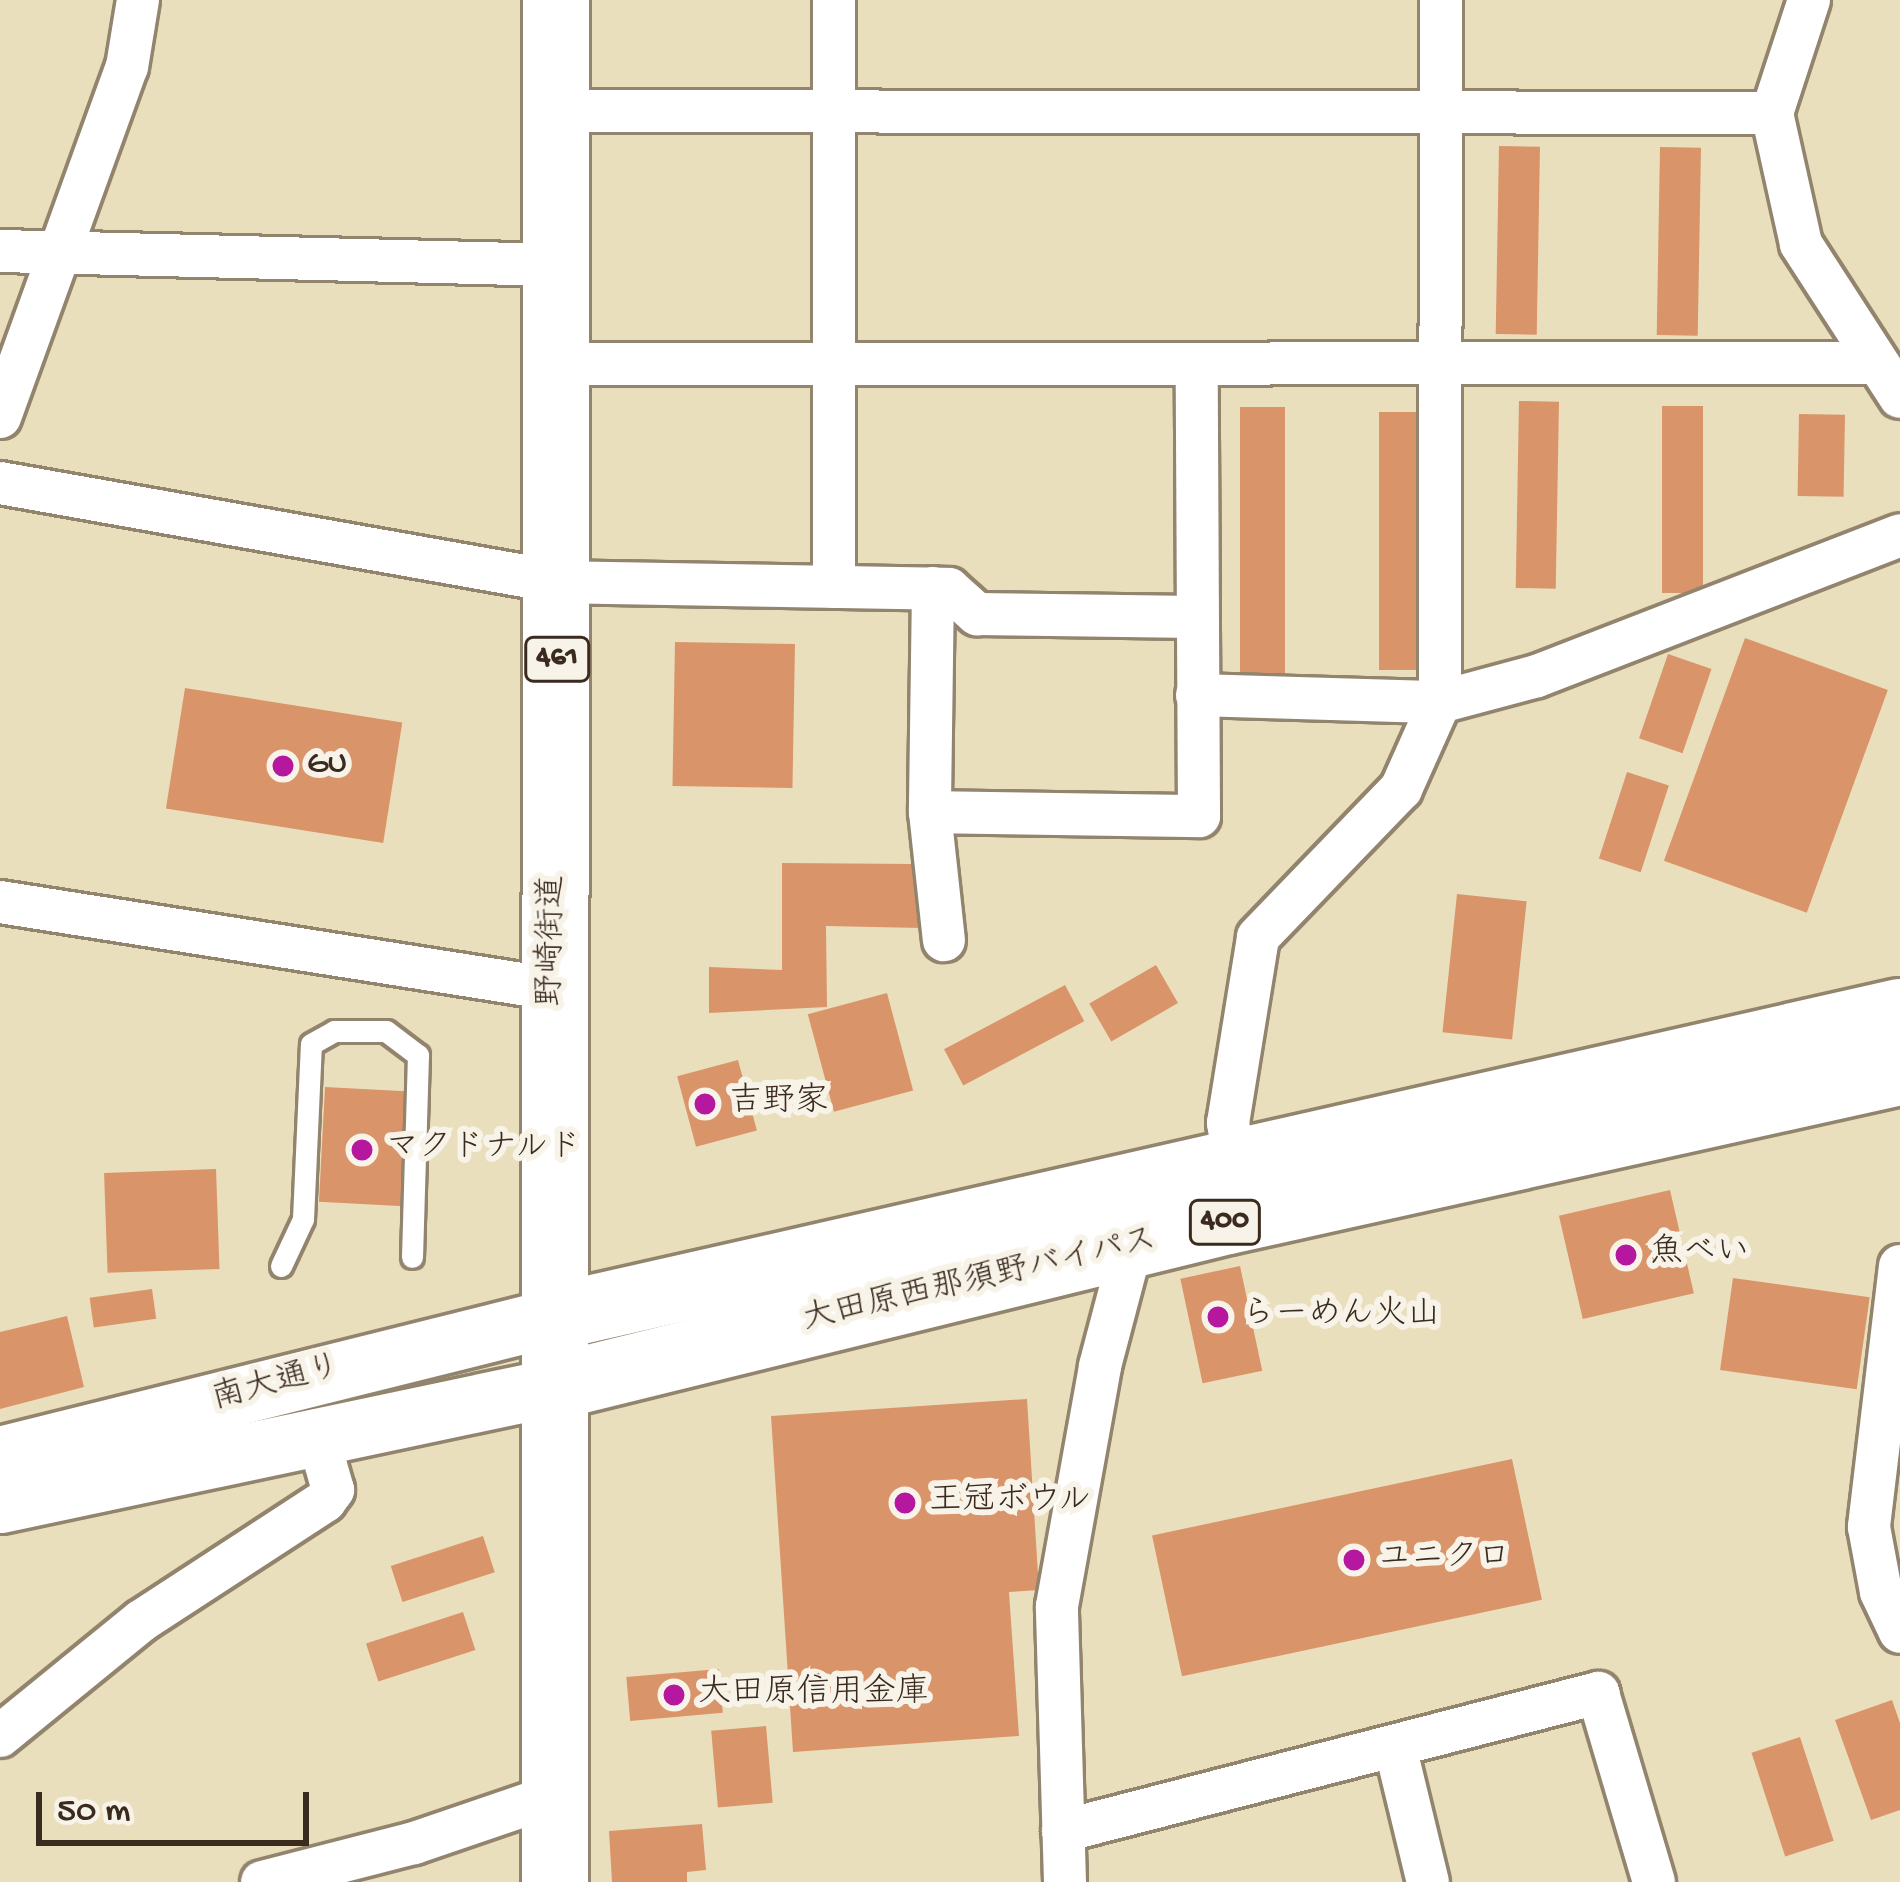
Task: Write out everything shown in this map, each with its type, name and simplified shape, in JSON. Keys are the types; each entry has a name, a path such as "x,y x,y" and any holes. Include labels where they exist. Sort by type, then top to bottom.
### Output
{"highway":[{"name":"野崎街道","path":"555,1882 556,0"},
{"name":"大田原西那須野バイパス","path":"554,1318 1235,1164 1899,1028"},
{"name":"大田原西那須野バイパス","path":"553,1387 1131,1249 1899,1028"}],"street":[{"path":"0,417 128,67 138,0"},
{"path":"834,0 834,587"},
{"path":"1235,1164 1228,1123 1258,938 1400,789 1440,703 1442,0"},
{"path":"1809,0 1772,112 1801,244 1900,397"},
{"path":"556,110 1772,112"},
{"path":"0,251 558,266"},
{"path":"559,364 1440,368 1874,363"},
{"path":"930,812 1198,816 1197,368"},
{"path":"0,483 558,582 933,588 949,589 976,614 1196,616"},
{"path":"1197,695 1440,703 1538,676 1900,535"},
{"path":"933,588 930,812 944,940"},
{"path":"0,902 553,989"},
{"path":"1065,1882 1057,1606 1100,1366 1131,1249"},
{"path":"1900,1266 1869,1528 1881,1592 1900,1633"},
{"name":"南大通り","path":"0,1455 554,1318"},
{"name":"南大通り","path":"0,1504 553,1387"},
{"path":"0,1736 141,1621 325,1501 333,1490 317,1434"},
{"path":"1063,1832 1598,1693 1654,1882"},
{"path":"1395,1746 1428,1882"},
{"path":"262,1882 414,1843 555,1795"}],"lane":[{"path":"281,1266 303,1219 310,1044 334,1031 386,1031 418,1054 412,1257"}],"building":[{"path":"1499,146 1540,147 1537,335 1496,334"},
{"path":"1660,147 1701,148 1698,336 1657,335"},
{"path":"1519,401 1559,402 1556,589 1516,588"},
{"path":"1662,406 1703,406 1703,593 1662,593"},
{"path":"1240,407 1285,407 1285,675 1240,675"},
{"path":"1379,412 1420,412 1420,670 1379,670"},
{"path":"1799,414 1845,415 1844,497 1798,496"},
{"path":"1745,638 1888,690 1807,913 1664,861"},
{"path":"675,642 795,644 792,788 672,786"},
{"path":"1668,654 1711,669 1683,753 1639,738"},
{"name":"GU","path":"185,688 402,722 383,843 166,808"},
{"path":"1627,772 1669,786 1641,872 1599,859"},
{"path":"782,863 915,864 921,928 826,926 827,1007 709,1013 709,967 782,970"},
{"path":"1457,894 1527,901 1512,1040 1442,1032"},
{"path":"1156,965 1178,1003 1111,1042 1089,1003"},
{"path":"1065,985 1084,1021 963,1086 944,1049"},
{"path":"887,993 913,1091 834,1112 808,1014"},
{"path":"738,1060 757,1131 696,1147 677,1076"},
{"path":"325,1087 410,1091 404,1206 319,1202"},
{"path":"216,1169 219,1269 108,1273 104,1173"},
{"name":"魚べい","path":"1670,1190 1694,1293 1583,1319 1559,1216"},
{"path":"1240,1266 1262,1371 1203,1383 1180,1279"},
{"path":"1733,1278 1870,1297 1857,1389 1720,1370"},
{"path":"152,1289 156,1319 94,1327 90,1298"},
{"path":"67,1316 84,1387 0,1409 0,1332"},
{"name":"王冠ボウル","path":"1027,1399 1039,1590 1009,1592 1019,1736 793,1752 771,1416"},
{"path":"1512,1459 1542,1600 1182,1676 1152,1536"},
{"path":"483,1536 495,1572 402,1602 391,1566"},
{"path":"463,1612 475,1650 378,1682 366,1644"},
{"name":"大田原信用金庫","path":"719,1669 723,1713 630,1721 626,1677"},
{"path":"1892,1700 1900,1723 1900,1810 1871,1820 1835,1720"},
{"path":"766,1726 773,1803 718,1808 711,1731"},
{"path":"1800,1737 1834,1841 1785,1856 1751,1753"},
{"path":"702,1824 706,1870 687,1872 687,1882 612,1882 609,1831"}],"place":[{"name":"GU","path":"283,766"},
{"name":"吉野家","path":"705,1104"},
{"name":"マクドナルド","path":"362,1150"},
{"name":"魚べい","path":"1626,1255"},
{"name":"らーめん火山","path":"1218,1317"},
{"name":"王冠ボウル","path":"905,1503"},
{"name":"ユニクロ","path":"1354,1560"},
{"name":"大田原信用金庫","path":"674,1695"}]}
